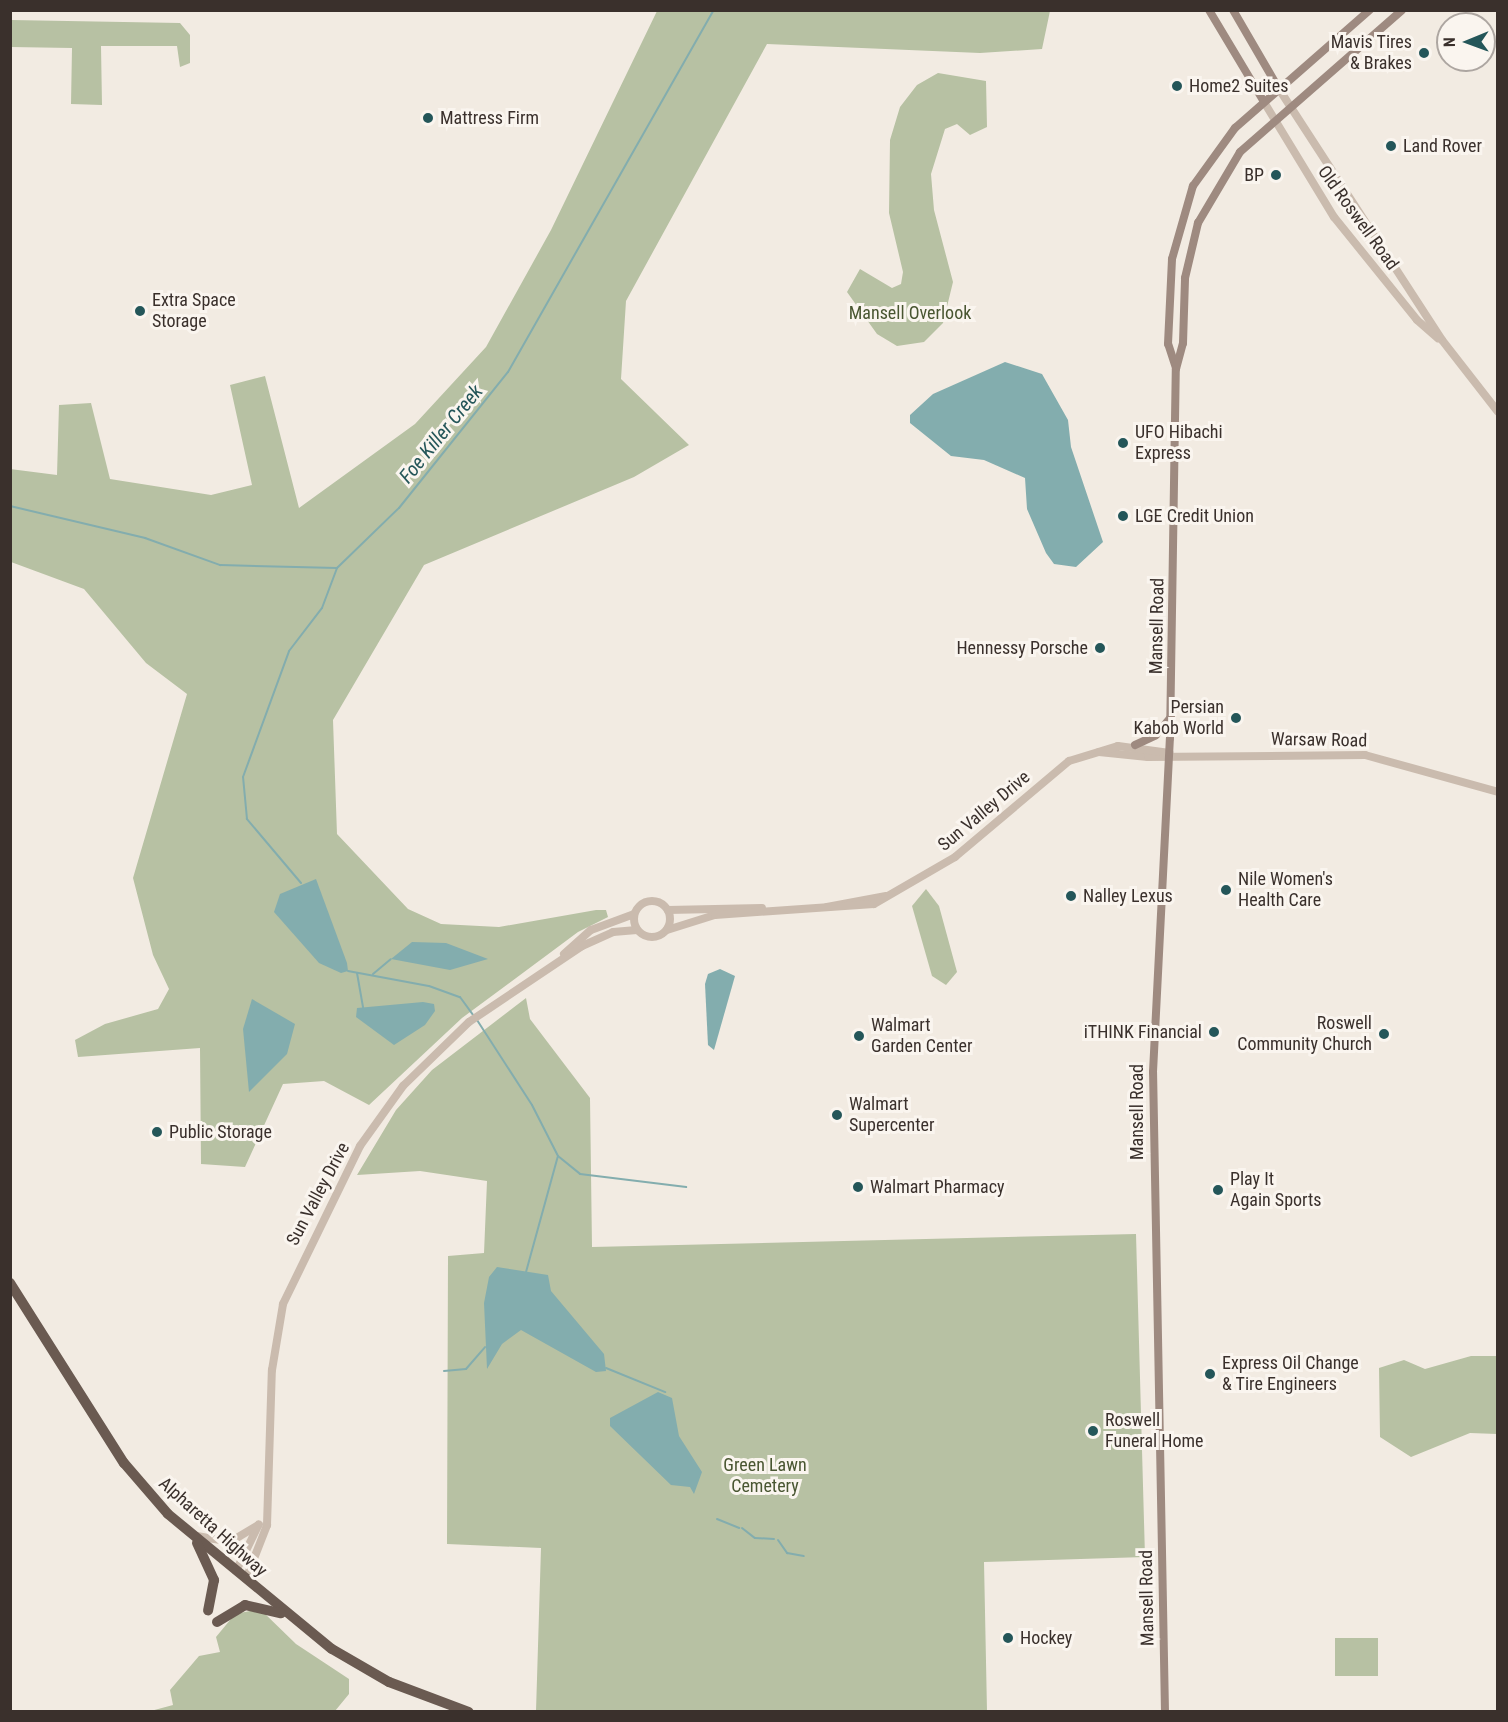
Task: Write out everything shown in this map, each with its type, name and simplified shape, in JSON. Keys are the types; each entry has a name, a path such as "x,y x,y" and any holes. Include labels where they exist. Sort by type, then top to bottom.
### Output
{"highway":[{"name":"Alpharetta Highway","path":"10,1283 124,1463 192,1535 299,1624 389,1682 470,1712"},
{"path":"192,1535 213,1573 208,1610"},
{"path":"217,1622 251,1605 299,1624"}],"main road":[{"path":"1209,10 1264,102"},
{"path":"1233,10 1279,89"},
{"name":"Mansell Road","path":"1176,369 1168,344 1169,291 1184,208 1217,147 1264,102 1370,10"},
{"name":"Mansell Road","path":"1165,1712 1152,1122 1170,753 1176,369 1183,344 1185,278 1198,224 1224,174 1275,120 1402,10"},
{"path":"1135,745 1156,735 1171,717"}],"street":[{"name":"Old Roswell Road","path":"1279,89 1442,340 1497,412"},
{"name":"Old Roswell Road","path":"1264,102 1334,217 1417,320 1442,340"},
{"name":"Sun Valley Drive","path":"246,1579 264,1537 275,1340 282,1304 307,1246 360,1146 403,1086 468,1022 598,938 637,930 651,937 701,917 769,909 825,908 887,895 969,846 1061,766 1099,752 1135,745 1170,753"},
{"name":"Sun Valley Drive","path":"1099,752 1170,753"},
{"name":"Warsaw Road","path":"1170,753 1365,755 1497,792"},
{"name":"Sun Valley Drive","path":"550,969 591,930 634,914 651,900 668,910 743,904 769,909"},
{"path":"667,930 668,910"},
{"path":"634,914 637,930"},
{"path":"236,1571 266,1513"},
{"path":"192,1535 230,1542 258,1525"}],"green space":[{"path":"657,11 1050,11 1042,49 980,53 767,44 626,301 621,379 689,445 634,477 424,565 333,720 337,834 408,909 441,924 499,927 596,910 606,910 608,917 578,932 462,1018 369,1105 324,1081 283,1084 245,1167 201,1164 200,1048 78,1057 75,1040 105,1024 158,1009 169,989 153,955 133,878 187,694 146,663 84,589 11,562 10,469 57,475 59,405 91,403 110,479 211,495 252,485 230,385 265,376 299,508 415,424 486,347 551,230"},
{"path":"11,20 180,23 190,35 190,63 180,67 177,46 101,46 102,105 71,104 72,48 11,47"},
{"name":"Mansell Overlook","path":"938,73 986,81 987,127 970,135 957,124 945,129 931,174 934,210 953,282 943,323 924,342 897,346 877,334 847,292 860,269 892,288 901,284 903,272 889,213 890,140 900,107 917,85"},
{"path":"926,889 939,906 957,972 946,985 932,976 912,906"},
{"name":"Green Lawn Cemetery","path":"526,998 530,1019 590,1098 592,1247 1136,1234 1145,1557 984,1562 987,1711 536,1711 541,1548 447,1544 448,1256 484,1253 487,1181 420,1171 357,1175 396,1110 432,1070"},
{"path":"1471,1356 1497,1356 1497,1434 1470,1433 1411,1457 1380,1437 1379,1368 1404,1360 1425,1369"},
{"path":"260,1609 296,1644 349,1679 349,1694 335,1711 147,1712 173,1705 170,1690 199,1656 220,1652 216,1637 235,1614"},
{"path":"1335,1638 1378,1638 1378,1676 1335,1676"}],"water":[{"path":"1005,362 1042,374 1068,420 1071,447 1103,542 1076,567 1054,564 1046,553 1027,509 1025,478 984,460 951,456 910,423 910,415 933,394"},
{"path":"316,879 348,971 341,973 319,963 274,912 280,894"},
{"path":"412,942 446,943 488,959 450,970 391,959"},
{"path":"720,969 735,976 714,1050 708,1045 705,984 708,974"},
{"path":"252,999 295,1024 287,1054 249,1092 243,1029"},
{"path":"423,1002 434,1004 435,1011 425,1025 394,1045 356,1017 357,1008"},
{"path":"497,1267 548,1275 551,1291 604,1354 606,1371 596,1372 521,1330 502,1344 487,1369 484,1303 489,1277"},
{"path":"658,1392 672,1398 679,1436 702,1472 694,1494 690,1487 671,1485 610,1426 610,1418"}],"waterway":[{"name":"Foe Killer Creek","path":"10,506 145,538 220,565 337,568 399,508 508,372 714,10"},
{"path":"301,883 247,819 243,777 289,651 322,608 337,568"},
{"path":"373,974 391,959"},
{"path":"348,971 429,986 460,997 474,1016"},
{"path":"357,973 363,1007"},
{"path":"477,1020 532,1105 558,1156 580,1174 686,1187"},
{"path":"526,1272 558,1156"},
{"path":"444,1371 466,1369 485,1347"},
{"path":"606,1368 665,1392"},
{"path":"717,1519 739,1528"},
{"path":"742,1528 755,1538 774,1539"},
{"path":"778,1540 787,1553 804,1556"}],"place":[{"name":"Mavis Tires & Brakes","path":"1424,53"},
{"name":"Home2 Suites","path":"1177,86"},
{"name":"Mattress Firm","path":"428,118"},
{"name":"Land Rover","path":"1391,146"},
{"name":"BP","path":"1276,175"},
{"name":"Extra Space Storage","path":"140,311"},
{"name":"UFO Hibachi Express","path":"1123,443"},
{"name":"LGE Credit Union","path":"1123,516"},
{"name":"Hennessy Porsche","path":"1100,648"},
{"name":"Persian Kabob World","path":"1236,718"},
{"name":"Nile Women's Health Care","path":"1226,890"},
{"name":"Nalley Lexus","path":"1071,896"},
{"name":"iTHINK Financial","path":"1214,1032"},
{"name":"Roswell Community Church","path":"1384,1034"},
{"name":"Walmart Garden Center","path":"859,1036"},
{"name":"Walmart Supercenter","path":"837,1115"},
{"name":"Public Storage","path":"157,1132"},
{"name":"Walmart Pharmacy","path":"858,1187"},
{"name":"Play It Again Sports","path":"1218,1190"},
{"name":"Express Oil Change & Tire Engineers","path":"1210,1374"},
{"name":"Roswell Funeral Home","path":"1093,1431"},
{"name":"Hockey","path":"1008,1638"}]}
